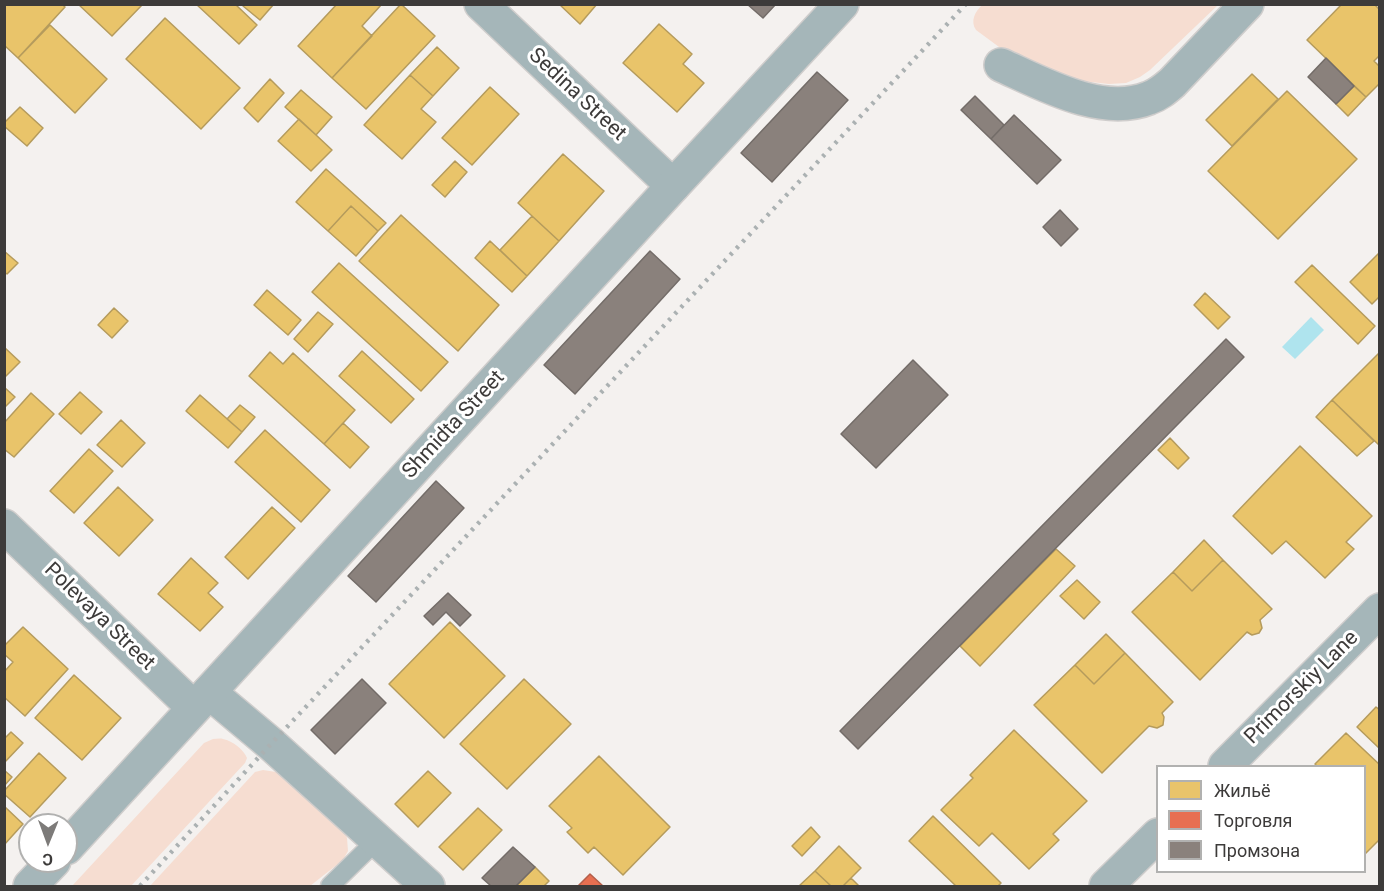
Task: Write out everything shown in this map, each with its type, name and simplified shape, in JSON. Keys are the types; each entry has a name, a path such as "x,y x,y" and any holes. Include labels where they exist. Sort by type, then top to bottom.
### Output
{"street":[{"name":"Sedina Street","path":"481,4 673,186"},
{"name":"Shmidta Street","path":"78,835 842,4"},
{"path":"1001,64 1074,96 1108,103 1147,99 1161,92 1172,82 1247,4"},
{"name":"Polevaya Street","path":"4,526 202,700 271,744 377,840"},
{"name":"Primorskiy Lane","path":"1226,765 1380,610"},
{"path":"1106,886 1156,837"},
{"path":"377,840 428,886"},
{"path":"30,886 42,873"}],"lane":[{"path":"330,886 377,840"}],"shaded area":[{"path":"982,5 1218,5 1150,70 1126,83 1109,84 1082,81 1014,58 976,30 973,23 974,17"},
{"path":"213,739 227,740 238,746 247,758 245,763 131,886 72,886 204,743"},
{"path":"263,770 276,772 293,781 342,827 347,838 348,851 343,860 310,886 150,886 255,772"}],"water":[{"path":"1311,317 1324,330 1295,359 1282,347"}],"building: Жильё":[{"path":"4,4 62,4 65,7 18,58 4,45"},
{"path":"78,4 143,4 112,36"},
{"path":"196,4 235,4 257,25 239,44"},
{"path":"245,4 274,4 260,20 243,6"},
{"path":"337,4 382,4 362,26 372,36 332,78 298,46"},
{"path":"401,4 435,36 366,109 332,78"},
{"path":"559,4 597,4 580,24"},
{"path":"1342,4 1374,4 1380,10 1380,55 1374,61 1380,67 1380,83 1366,97 1307,40"},
{"path":"165,18 240,88 201,129 126,59"},
{"path":"659,24 692,54 683,64 704,83 677,112 623,63"},
{"path":"50,25 107,79 75,113 18,58"},
{"path":"437,47 459,68 433,96 410,75"},
{"path":"1252,74 1278,99 1232,146 1206,120"},
{"path":"410,75 433,96 421,109 436,122 402,159 364,125"},
{"path":"270,79 284,93 258,122 244,108"},
{"path":"1354,86 1366,97 1348,116 1336,104"},
{"path":"490,87 519,114 472,165 442,138"},
{"path":"301,90 332,117 316,135 285,107"},
{"path":"1287,91 1357,159 1278,239 1208,171"},
{"path":"20,107 43,128 27,146 4,126 4,123"},
{"path":"299,119 332,150 311,171 278,141"},
{"path":"563,154 604,191 559,241 518,203"},
{"path":"455,161 467,172 445,197 432,185"},
{"path":"326,169 386,223 378,231 351,206 328,231 296,202"},
{"path":"351,206 378,231 356,256 328,231"},
{"path":"401,215 499,305 458,351 359,261"},
{"path":"532,216 559,241 527,276 500,250"},
{"path":"490,241 527,276 512,292 475,258"},
{"path":"4,251 18,263 7,274 4,272"},
{"path":"1380,252 1380,296 1372,304 1350,282"},
{"path":"339,263 448,362 421,391 312,292"},
{"path":"1312,265 1375,326 1358,344 1295,282"},
{"path":"267,290 301,320 288,335 254,305"},
{"path":"1205,293 1230,317 1218,329 1194,305"},
{"path":"114,308 128,321 112,338 98,325"},
{"path":"318,312 333,324 308,352 294,339"},
{"path":"4,347 20,362 4,378"},
{"path":"362,351 414,399 391,423 339,376"},
{"path":"270,352 283,364 293,353 355,410 324,444 249,376"},
{"path":"1380,352 1380,446 1332,400"},
{"path":"4,387 15,397 4,408"},
{"path":"80,392 102,412 81,434 59,414"},
{"path":"31,393 54,414 14,457 4,449 4,423"},
{"path":"200,395 242,432 228,448 186,411"},
{"path":"1332,400 1374,441 1357,456 1316,417"},
{"path":"240,405 255,417 242,432 227,419"},
{"path":"121,420 145,443 122,467 97,445"},
{"path":"343,423 369,447 350,468 324,444"},
{"path":"265,430 330,490 301,522 235,462"},
{"path":"1170,438 1189,458 1178,469 1158,450"},
{"path":"1300,446 1372,516 1346,542 1354,549 1325,578 1286,541 1272,554 1233,516"},
{"path":"89,449 113,471 74,513 50,491"},
{"path":"118,487 153,520 119,556 84,523"},
{"path":"272,507 295,528 248,579 225,557"},
{"path":"1204,540 1223,560 1192,591 1173,572"},
{"path":"1056,549 1075,566 980,666 960,646"},
{"path":"191,558 218,583 208,593 223,607 200,631 158,594"},
{"path":"1223,560 1272,609 1260,620 1262,628 1259,633 1252,635 1247,632 1200,680 1132,612 1173,572 1192,591"},
{"path":"1077,580 1100,602 1084,619 1060,596"},
{"path":"450,622 505,676 444,738 389,684"},
{"path":"23,627 68,669 25,716 4,697 4,672 13,662 4,654 4,646"},
{"path":"1106,634 1125,653 1094,684 1075,665"},
{"path":"1125,653 1173,702 1162,713 1163,725 1157,728 1149,726 1102,773 1034,705 1075,665 1094,684"},
{"path":"74,675 121,718 82,760 35,718"},
{"path":"524,679 571,724 507,789 460,744"},
{"path":"1376,707 1380,710 1380,749 1357,727"},
{"path":"1014,730 1087,801 1053,834 1059,840 1029,869 992,833 979,846 941,810 973,778 970,775"},
{"path":"11,732 23,743 4,763 4,739"},
{"path":"1346,733 1380,765 1380,839 1366,853 1366,765 1315,764"},
{"path":"39,753 66,778 34,813 25,813 4,794 4,791"},
{"path":"599,756 670,827 623,875 594,847 588,853 567,832 572,828 549,806"},
{"path":"4,770 12,777 4,786"},
{"path":"428,771 451,793 418,827 395,804"},
{"path":"4,806 18,819 18,830 4,845"},
{"path":"478,808 502,830 463,870 439,847"},
{"path":"933,816 1001,883 998,886 956,886 909,841"},
{"path":"811,827 820,837 802,856 792,846"},
{"path":"839,846 861,868 843,886 831,886 815,871"},
{"path":"535,867 549,881 544,886 516,886"},
{"path":"815,871 831,886 799,886"},
{"path":"851,878 859,886 843,886"}],"building: Торговля":[{"path":"590,874 603,886 578,886"}],"building: Промзона":[{"path":"747,4 776,4 763,18"},
{"path":"1326,58 1354,86 1336,104 1308,77"},
{"path":"817,72 848,100 772,182 741,153"},
{"path":"975,96 1004,125 991,139 961,110"},
{"path":"1014,115 1061,160 1037,184 991,139"},
{"path":"1060,210 1078,229 1061,246 1043,227"},
{"path":"650,251 680,279 575,394 544,365"},
{"path":"1226,339 1244,357 858,749 840,731"},
{"path":"913,360 948,395 876,468 841,434"},
{"path":"436,481 464,508 376,602 348,576"},
{"path":"448,593 471,615 460,626 446,612 433,625 424,616"},
{"path":"362,679 386,703 335,754 311,730"},
{"path":"513,847 535,867 516,886 491,886 482,878"}],"railway":[{"path":"140,886 966,4"}]}
